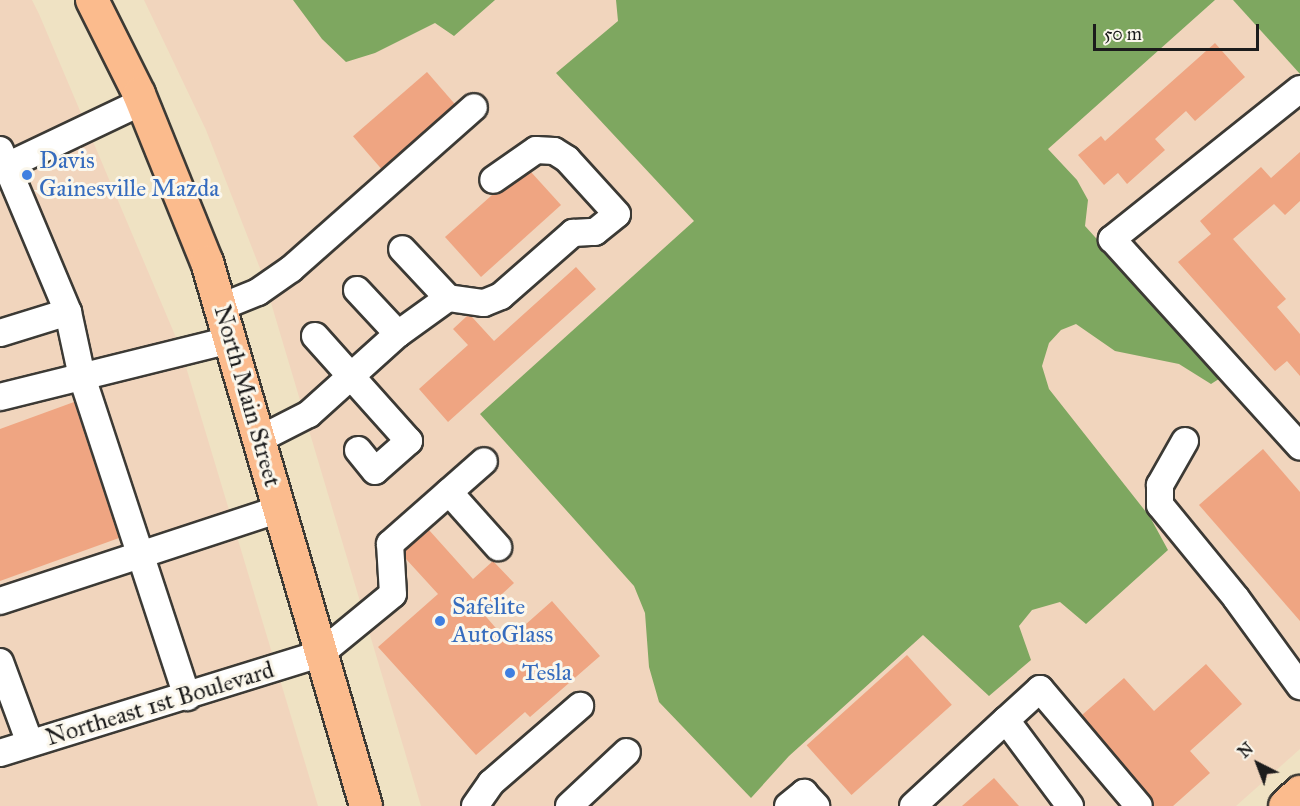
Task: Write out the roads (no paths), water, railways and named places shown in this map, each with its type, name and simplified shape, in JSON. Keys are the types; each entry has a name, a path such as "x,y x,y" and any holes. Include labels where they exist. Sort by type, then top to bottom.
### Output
{"main road":[{"name":"North Main Street","path":"100,3 207,262 366,806"},
{"path":"1285,806 1300,792"}],"street":[{"path":"1300,89 1112,239 1300,446"},
{"path":"142,102 3,158 68,312 82,377 187,697"},
{"path":"221,307 258,291 291,269 474,107"},
{"path":"402,249 448,298 484,303 501,296 573,233 595,232 617,214 567,159 554,152 536,150 493,180"},
{"path":"357,290 398,334"},
{"path":"260,439 309,414 398,334 448,298"},
{"path":"0,333 68,312"},
{"path":"315,336 409,441 375,471 358,450"},
{"path":"0,397 231,340"},
{"path":"1185,441 1160,485 1160,505 1236,598 1300,686"},
{"path":"320,654 393,594 390,544 484,461"},
{"path":"449,492 498,547"},
{"path":"0,601 279,509"},
{"name":"Northeast 1st Boulevard","path":"0,753 320,654"},
{"path":"0,662 30,743"},
{"path":"913,806 1040,689 1139,806"},
{"path":"475,806 481,792 580,706"},
{"path":"1006,720 1070,806"},
{"path":"569,806 627,752"},
{"path":"788,806 804,793 816,806"}],"place":[{"name":"Davis Gainesville Mazda","path":"27,175"},
{"name":"Safelite AutoGlass","path":"440,621"},
{"name":"Tesla","path":"510,673"}]}
